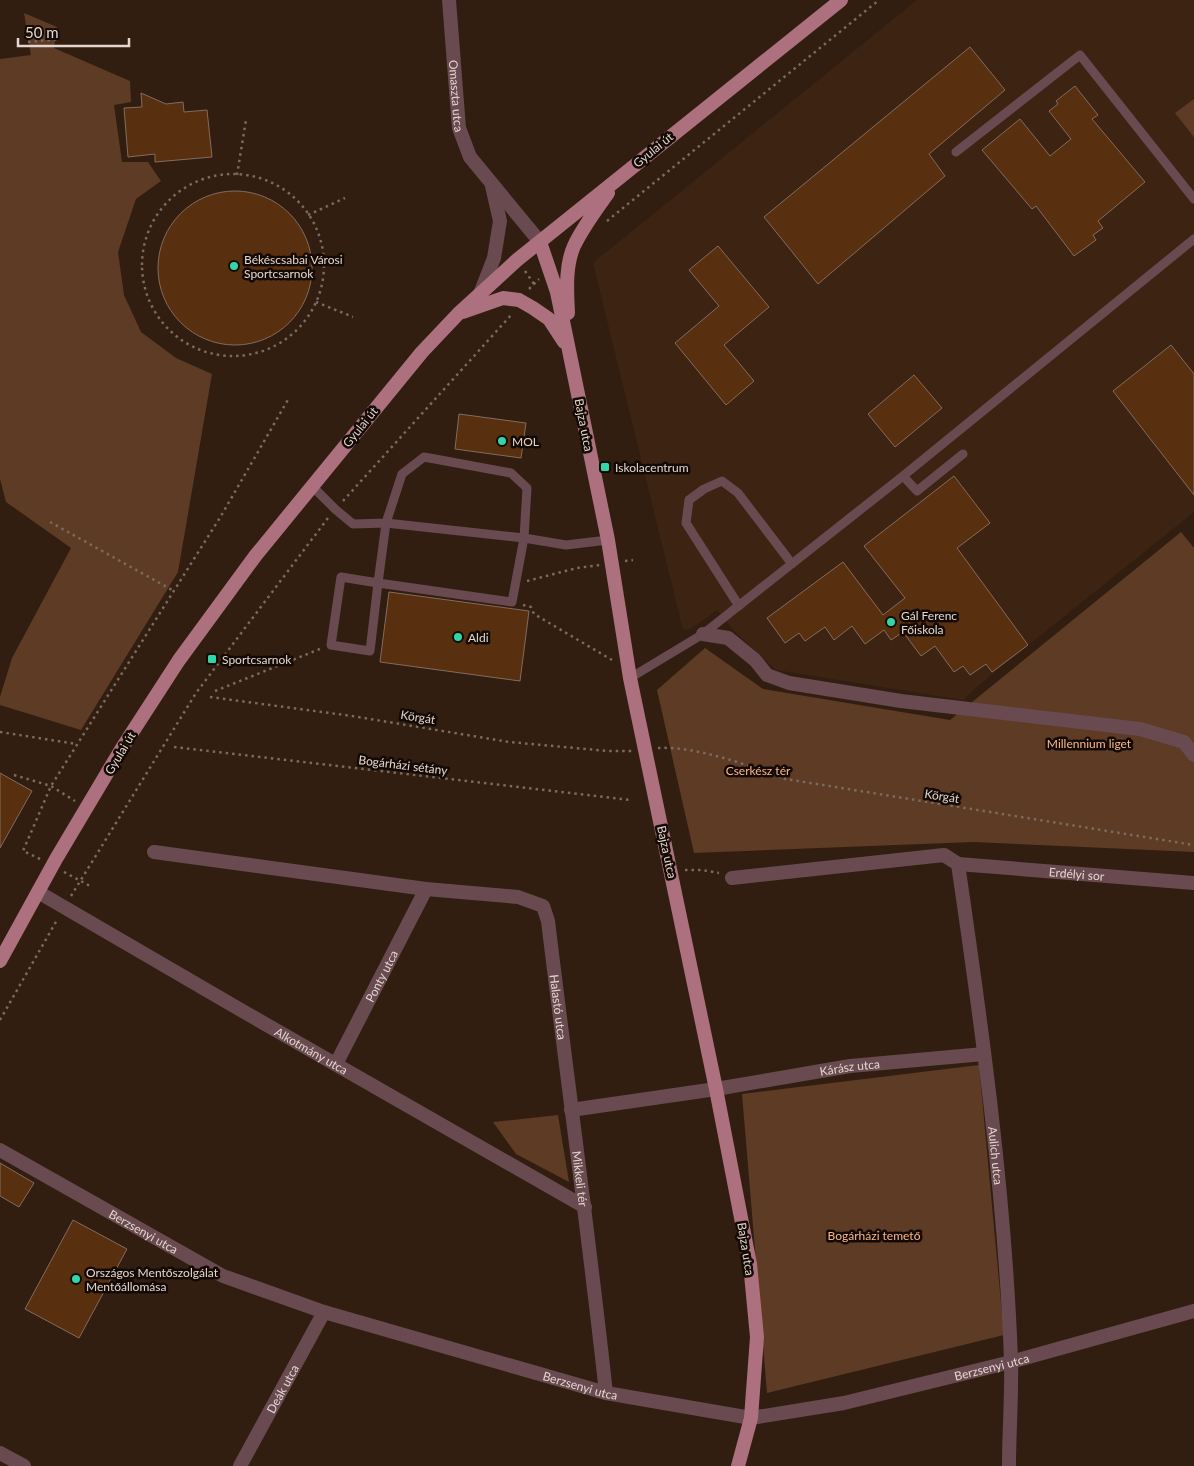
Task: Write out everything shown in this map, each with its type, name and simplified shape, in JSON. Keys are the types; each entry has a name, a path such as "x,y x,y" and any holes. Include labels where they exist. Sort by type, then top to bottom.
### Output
{"main road":[{"name":"Gyulai út","path":"0,960 122,748 179,660 256,555 422,352 458,314 517,260 841,0"},
{"path":"569,351 567,279 573,248 588,220 621,175"},
{"name":"Bajza utca","path":"540,242 557,292 608,540 629,674 716,1089 750,1264 757,1337 751,1418 738,1466"},
{"path":"458,314 502,298 519,300 549,319 569,351"}],"street":[{"name":"Omaszta utca","path":"449,0 459,128 470,157 540,242"},
{"name":"Omaszta utca","path":"480,294 494,258 500,221 491,182"},
{"path":"703,634 728,638 755,660 767,675 789,683 901,701 1140,729 1184,742 1194,755"},
{"path":"154,852 426,889"},
{"path":"732,878 944,855 958,864"},
{"name":"Erdélyi sor","path":"958,864 1194,882"},
{"name":"Aulich utca","path":"958,864 984,1054 1001,1211 1011,1362 1009,1466"},
{"name":"Halastó utca","path":"426,889 518,897 543,906 548,920 571,1110"},
{"name":"Ponty utca","path":"336,1064 426,889"},
{"name":"Alkotmány utca","path":"38,892 585,1207"},
{"name":"Kárász utca","path":"716,1089 850,1066 984,1054"},
{"path":"571,1110 716,1089"},
{"name":"Mikkeli tér","path":"571,1110 585,1207 606,1393"},
{"name":"Berzsenyi utca","path":"0,1150 223,1276 324,1312 606,1393 751,1418 844,1403 1011,1362 1194,1311"},
{"name":"Deák utca","path":"240,1466 324,1312"},
{"path":"0,1453 24,1466"}],"lane":[{"path":"956,152 1080,55 1194,199"},
{"path":"629,674 703,634 903,476 1194,239"},
{"path":"903,476 917,492 963,454"},
{"path":"524,538 512,602 378,583 341,578 330,645 370,651 378,583 386,524 402,474 424,457 511,473 527,488 524,538"},
{"path":"739,606 686,523 689,500 704,489 722,482 738,493 792,564"},
{"path":"312,487 335,510 353,524 386,524 566,544 608,540"}],"path":[{"path":"606,222 879,0"},
{"path":"28,42 60,39"},
{"path":"237,175 246,120"},
{"path":"231,174 237,175 256,177 279,187 299,202 314,222 322,246 324,271 319,296 308,318 285,340 257,354 226,357 195,349 169,331 150,306 142,276 142,268 144,244 156,215 178,192 206,178 231,174"},
{"path":"308,215 345,198"},
{"path":"0,1020 64,907 196,693 335,510 513,313 519,300 549,268"},
{"path":"316,302 353,316"},
{"path":"51,786 221,516 288,398"},
{"path":"50,522 174,591"},
{"path":"515,584 577,568 633,560"},
{"path":"512,602 531,607 534,614 629,674"},
{"path":"215,691 330,645"},
{"name":"Körgát","path":"210,697 352,716 509,742 608,751"},
{"path":"0,732 78,744"},
{"name":"Bogárházi sétány","path":"174,747 630,800"},
{"name":"Körgát","path":"690,751 736,762 786,779 1194,845"},
{"path":"14,775 51,786 87,808"},
{"path":"671,872 690,869 702,870 718,872 732,878"}],"shaded area":[{"path":"917,0 1194,0 1194,512 980,684 963,700 776,670 734,631 717,610 692,628 683,630 593,263"}],"green space":[{"path":"24,13 57,27 54,48 130,81 131,102 114,105 122,162 148,162 161,181 136,199 118,252 124,295 141,332 176,358 212,374 178,572 81,730 0,705 0,697 12,658 71,548 6,502 0,479 0,59 31,55"},
{"path":"1194,99 1194,137 1175,113"},
{"path":"1181,532 1194,548 1194,852 973,842 694,853 657,690 705,648 763,689 950,720"},
{"name":"Bogárházi temető","path":"979,1065 1004,1335 767,1393 742,1094"},
{"path":"558,1115 569,1182 516,1154 493,1122"}],"building":[{"path":"970,47 1005,90 929,154 945,176 818,284 764,217"},
{"path":"1075,86 1098,115 1092,119 1145,182 1098,221 1103,228 1093,235 1096,240 1074,256 1036,206 1032,209 982,150 1020,119 1050,156 1071,139 1049,111 1058,104 1056,101"},
{"path":"141,93 166,104 183,102 184,112 207,110 212,157 155,162 155,154 128,157 124,108 142,107"},
{"name":"Békéscsabai Városi Sportcsarnok","path":"235,191 250,192 264,197 290,213 306,239 311,253 311,283 306,297 290,323 264,339 250,344 235,345 220,344 206,339 180,323 164,297 159,283 158,268 159,253 164,239 180,213 206,197 220,192"},
{"path":"718,246 769,307 724,345 754,381 726,405 675,343 719,306 689,270"},
{"path":"1171,345 1194,374 1194,495 1113,391"},
{"path":"914,375 942,408 895,447 868,414"},
{"path":"459,414 526,423 521,458 455,449"},
{"name":"Gál Ferenc Főiskola","path":"954,476 990,523 957,548 1028,645 992,672 986,664 970,675 963,666 954,672 935,646 921,656 903,632 891,640 884,630 865,644 852,626 834,640 825,627 805,641 799,633 785,643 767,618 843,562 883,615 905,598 864,546"},
{"path":"389,592 529,611 520,681 380,662"},
{"path":"0,773 32,791 0,848"},
{"path":"0,1163 34,1183 19,1207 0,1196"},
{"name":"Országos Mentőszolgálat Mentőállomása","path":"73,1220 127,1249 79,1338 25,1309"}],"place":[{"name":"Békéscsabai Városi Sportcsarnok","path":"234,266"},
{"name":"MOL","path":"502,441"},
{"name":"Iskolacentrum","path":"605,467"},
{"name":"Gál Ferenc Főiskola","path":"891,622"},
{"name":"Aldi","path":"458,637"},
{"name":"Sportcsarnok","path":"212,659"},
{"name":"Országos Mentőszolgálat Mentőállomása","path":"76,1279"}],"park label":[{"name":"Millennium liget","path":"1089,743"},
{"name":"Cserkész tér","path":"758,770"}]}
